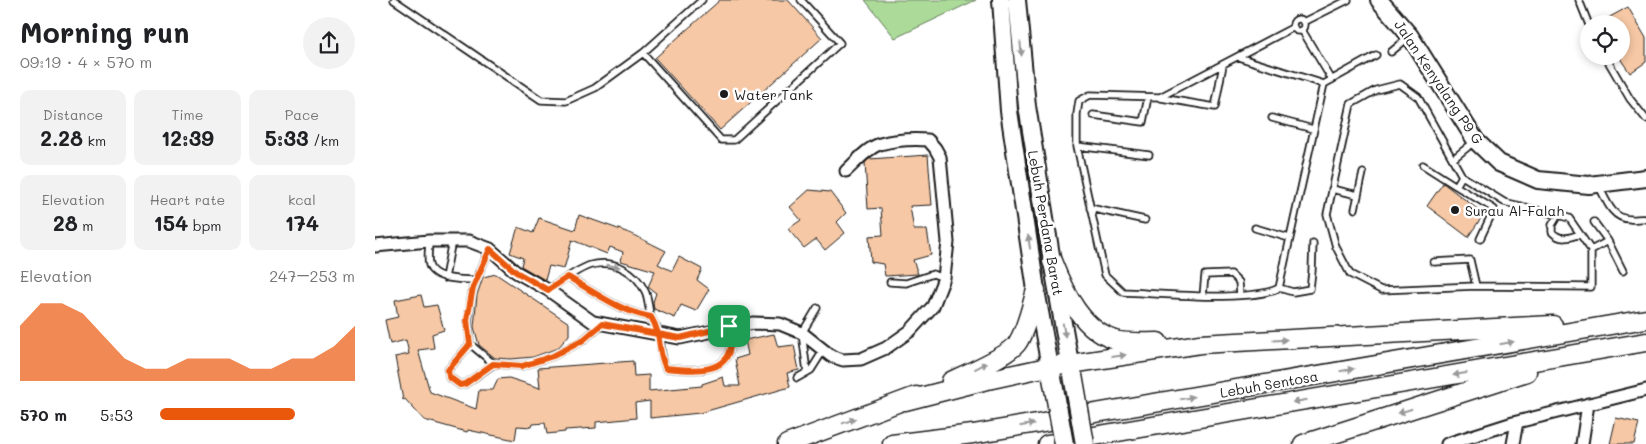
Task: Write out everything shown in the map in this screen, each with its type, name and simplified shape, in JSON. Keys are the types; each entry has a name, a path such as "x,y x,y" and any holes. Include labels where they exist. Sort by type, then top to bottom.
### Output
{"main road":[{"path":"1052,261 1070,300 1085,319 1097,331 1118,341 1200,344 1641,320"},
{"path":"905,402 988,362 1018,344 1036,290"},
{"name":"Lebuh Sentosa","path":"892,444 973,434 1641,320"},
{"name":"Lebuh Sentosa","path":"1047,444 1646,342"},
{"path":"787,444 905,402 983,381 1072,369 1200,344"},
{"path":"1303,444 1584,353"},
{"name":"Lebuh Perdana Barat","path":"1072,369 1085,444"},
{"name":"Lebuh Perdana Barat","path":"1051,372 1064,444"}],"street":[{"name":"Lebuh Perdana Barat","path":"1001,0 1009,111 1036,290 1051,372"},
{"name":"Lebuh Perdana Barat","path":"1017,0 1027,106 1072,369"},
{"name":"Jalan Kenyalang P9 G","path":"1379,0 1410,36 1476,141 1499,163 1539,180 1589,185 1646,178"},
{"path":"375,246 429,241 469,241 490,249 516,272 548,290 593,322 680,338 729,326 753,323 780,324 802,333 831,356 843,360 861,358 886,348 910,331 933,306 944,278 948,242 939,158 935,148 928,140 912,139 879,144 846,171"},
{"path":"1447,444 1517,422 1646,390"},
{"path":"1582,444 1588,404"},
{"path":"1513,444 1517,422"}],"lane":[{"path":"394,0 541,100 566,101 595,88 643,53 702,0"},
{"path":"643,53 721,140 734,140 839,43 801,0"},
{"path":"1304,22 1348,0"},
{"path":"1579,0 1585,15"},
{"path":"1293,28 1293,23 1297,19 1301,19 1304,22"},
{"path":"1302,30 1304,22"},
{"path":"1160,98 1293,28 1302,30"},
{"path":"1302,30 1332,80"},
{"path":"1391,52 1410,36"},
{"path":"1238,57 1323,84 1376,55"},
{"path":"1223,65 1215,107 1148,97 1090,95 1079,101 1077,146 1105,275 1123,292 1203,296 1273,292 1279,288 1323,84"},
{"path":"1610,65 1630,99 1646,119"},
{"path":"1400,84 1418,98 1462,176 1504,202 1569,218 1591,250 1591,288 1476,286 1381,290 1350,274 1336,247 1327,214 1351,104 1377,90 1400,84"},
{"path":"1093,115 1143,122 1148,97"},
{"path":"1272,118 1313,129"},
{"path":"1453,158 1476,141"},
{"path":"1077,146 1149,155"},
{"path":"1423,165 1494,209 1480,239"},
{"path":"1355,209 1363,173"},
{"path":"1456,186 1462,176"},
{"path":"1598,184 1608,205 1617,216 1629,220 1646,219"},
{"path":"1332,189 1358,195"},
{"path":"1090,208 1145,220"},
{"path":"1558,216 1552,225 1552,232 1556,237 1569,239 1580,234"},
{"path":"1594,222 1607,241 1623,271"},
{"path":"1255,228 1289,238"},
{"path":"445,278 452,240"},
{"path":"429,241 428,264 431,270 445,278 476,280"},
{"path":"1591,250 1607,241"},
{"path":"1279,288 1293,292 1310,289 1313,243"},
{"path":"490,249 473,287 467,320 470,344 493,364 522,366 553,356 582,341 602,324"},
{"path":"1434,262 1470,260 1476,286"},
{"path":"548,290 591,265 612,264 631,271 640,281 647,294 651,317 659,335 663,363 666,368 685,370 719,366 726,359 730,346 729,326"},
{"path":"890,282 906,283 933,274 944,278"},
{"path":"1203,296 1205,275 1231,274 1239,282 1240,295"},
{"path":"568,277 612,303 637,315 651,317"},
{"path":"807,372 802,333 817,308"},
{"path":"470,344 448,370 449,377 460,385 465,384 493,364"},
{"path":"797,378 811,370 823,351"}],"green space":[{"path":"865,0 976,0 895,38"}],"building":[{"name":"Water Tank","path":"720,0 788,0 822,38 720,130 655,58"},
{"path":"1628,7 1646,38 1646,62 1630,73 1624,65 1630,65 1630,15 1613,15"},
{"path":"928,155 932,205 910,206 914,230 927,230 931,255 913,260 918,274 885,276 883,264 871,262 869,236 883,235 881,208 868,209 865,163 869,159"},
{"name":"Surau Al-Falah","path":"1443,183 1484,214 1468,237 1427,206"},
{"path":"809,190 830,192 846,213 837,222 845,233 825,250 816,239 804,248 788,229 801,220 790,207"},
{"path":"579,215 632,234 666,251 658,264 672,271 679,257 702,269 697,280 709,289 696,311 681,305 675,318 654,309 653,302 656,293 648,287 655,271 621,261 623,252 610,247 607,254 572,240 564,269 549,266 545,280 521,266 523,258 510,253 518,227 533,233 539,218 575,230"},
{"path":"496,274 569,323 569,335 558,348 533,357 511,359 495,358 479,345 474,327 477,295 483,277"},
{"path":"421,295 424,307 437,305 444,330 432,334 434,348 418,350 430,392 476,409 479,390 493,390 498,379 509,378 540,388 538,368 633,361 634,376 649,375 649,391 702,386 702,384 723,377 725,386 740,386 735,359 748,355 745,340 774,334 778,347 794,345 799,370 787,373 790,387 700,413 650,418 650,401 635,403 636,418 596,422 596,428 565,430 565,432 547,434 545,423 533,424 532,427 517,426 515,440 468,430 467,432 424,420 405,399 403,400 395,357 409,354 406,340 390,344 385,320 398,317 395,300"},
{"path":"1616,418 1639,423 1634,444 1610,444"}],"place":[{"name":"Water Tank","path":"724,94"},
{"name":"Surau Al-Falah","path":"1455,210"}],"route":[{"path":"729,326 680,338 659,335 602,324 582,341 553,356 522,366 493,364 465,384 460,385 449,377 448,370 470,344 467,320 473,287 490,249 516,272 548,290 568,277 612,303 637,315 651,317 659,335 663,363 666,368 685,370 719,366 726,359 730,346 729,326"}]}
